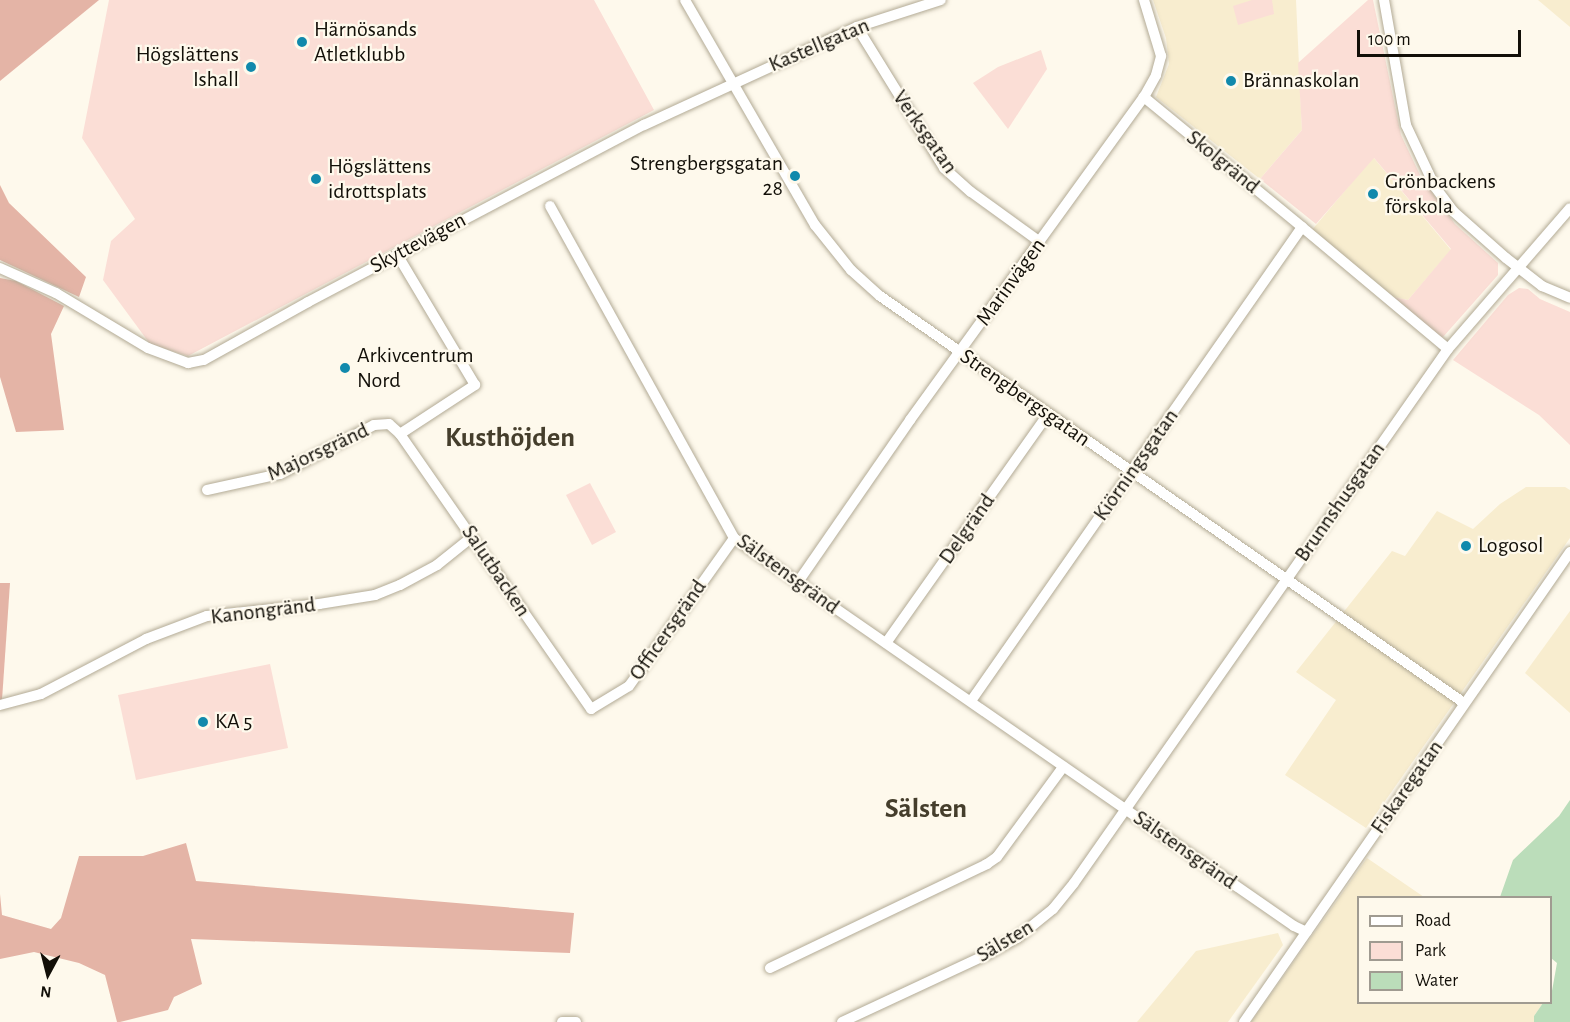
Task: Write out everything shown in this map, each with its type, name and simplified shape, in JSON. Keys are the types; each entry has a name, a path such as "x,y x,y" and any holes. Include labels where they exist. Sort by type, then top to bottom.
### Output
{"street":[{"name":"Strengbergsgatan","path":"685,0 815,225 831,248 880,296 1464,703"},
{"name":"Kastellgatan","path":"733,82 857,27 941,0"},
{"name":"Marinvägen","path":"798,582 1144,97 1156,75 1161,56 1144,0"},
{"path":"1384,0 1406,125 1430,177 1454,212 1483,239 1542,286 1570,298"},
{"name":"Verksgatan","path":"857,27 944,168 971,192 1040,242"},
{"name":"Skyttevägen","path":"0,268 22,276 148,348 188,363 204,360 397,254 603,146 733,82"},
{"name":"Skolgränd","path":"1144,97 1448,349"},
{"name":"Sälstensgränd","path":"550,206 734,538 971,700 1063,767 1294,926 1307,932"},
{"name":"Brunnshusgatan","path":"1125,808 1448,349 1570,208"},
{"name":"Kiörningsgatan","path":"971,700 1302,228"},
{"name":"Majorsgränd","path":"207,490 280,474 374,425 388,424 400,434 475,385 397,254"},
{"name":"Delgränd","path":"886,644 1048,414"},
{"name":"Salutbacken","path":"400,434 591,709"},
{"name":"Kanongränd","path":"0,705 19,702 93,668 146,639 207,616 319,604 375,595 400,585 437,565 472,537"},
{"name":"Officersgränd","path":"591,709 629,686 734,538"},
{"name":"Fiskaregatan","path":"1244,1022 1570,552"},
{"path":"770,968 987,864 997,857 1063,767"},
{"name":"Sälsten","path":"842,1022 988,954 1033,926 1053,909 1074,883 1125,808"},
{"path":"562,1022 576,1022"}],"shaded area":[{"path":"0,0 99,0 0,81"},
{"name":"Brännaskolan","path":"1153,0 1296,0 1302,130 1260,179 1156,97 1169,64 1166,38"},
{"path":"1538,0 1570,0 1570,27"},
{"name":"Grönbackens förskola","path":"1373,157 1451,250 1408,300 1393,297 1312,230"},
{"path":"0,185 9,203 86,277 79,297 0,260"},
{"path":"0,278 16,281 64,306 51,334 64,430 16,432 0,377"},
{"path":"1526,487 1565,487 1570,490 1570,538 1366,828 1285,775 1336,700 1296,672 1392,551 1405,556 1437,511 1473,529 1500,504"},
{"path":"0,583 10,583 2,700 0,700"},
{"path":"1570,611 1570,713 1525,673"},
{"path":"186,843 196,881 574,913 570,953 191,939 202,984 174,997 168,1010 120,1022 117,1022 105,975 79,963 34,952 0,959 0,894 2,915 51,929 61,918 79,856 143,856"},
{"path":"1367,858 1423,896 1357,896 1357,1004 1542,1004 1534,1016 1534,1022 1251,1022"},
{"path":"1278,933 1283,945 1228,1022 1137,1022 1196,951"}],"green space":[{"name":"Högslättens idrottsplats","path":"109,0 594,0 654,110 188,356 150,344 103,280 111,241 135,219 82,138"},
{"path":"1252,0 1272,0 1274,14 1238,25 1233,6"},
{"path":"1368,0 1373,0 1401,135 1422,179 1455,224 1498,263 1498,275 1443,337 1438,337 1393,297 1408,300 1451,249 1374,158 1316,224 1260,179 1302,130 1298,63"},
{"path":"1041,50 1047,69 1008,129 973,83 998,67"},
{"path":"1519,288 1528,289 1540,299 1570,312 1570,445 1539,415 1453,360 1508,295"},
{"path":"590,483 616,532 592,545 566,495"},
{"name":"KA 5","path":"270,664 288,748 136,780 118,695"}],"water":[{"path":"1570,800 1570,1022 1534,1022 1534,1016 1542,1004 1552,1004 1557,963 1552,959 1552,896 1500,896 1513,860 1559,816"}],"place":[{"name":"Härnösands Atletklubb","path":"302,42"},
{"name":"Högslättens Ishall","path":"251,67"},
{"name":"Brännaskolan","path":"1231,81"},
{"name":"Strengbergsgatan 28","path":"795,176"},
{"name":"Högslättens idrottsplats","path":"316,179"},
{"name":"Grönbackens förskola","path":"1373,194"},
{"name":"Arkivcentrum Nord","path":"345,368"},
{"name":"Logosol","path":"1466,546"},
{"name":"KA 5","path":"203,722"}],"district":[{"name":"Kusthöjden","path":"510,438"},
{"name":"Sälsten","path":"926,809"}]}
